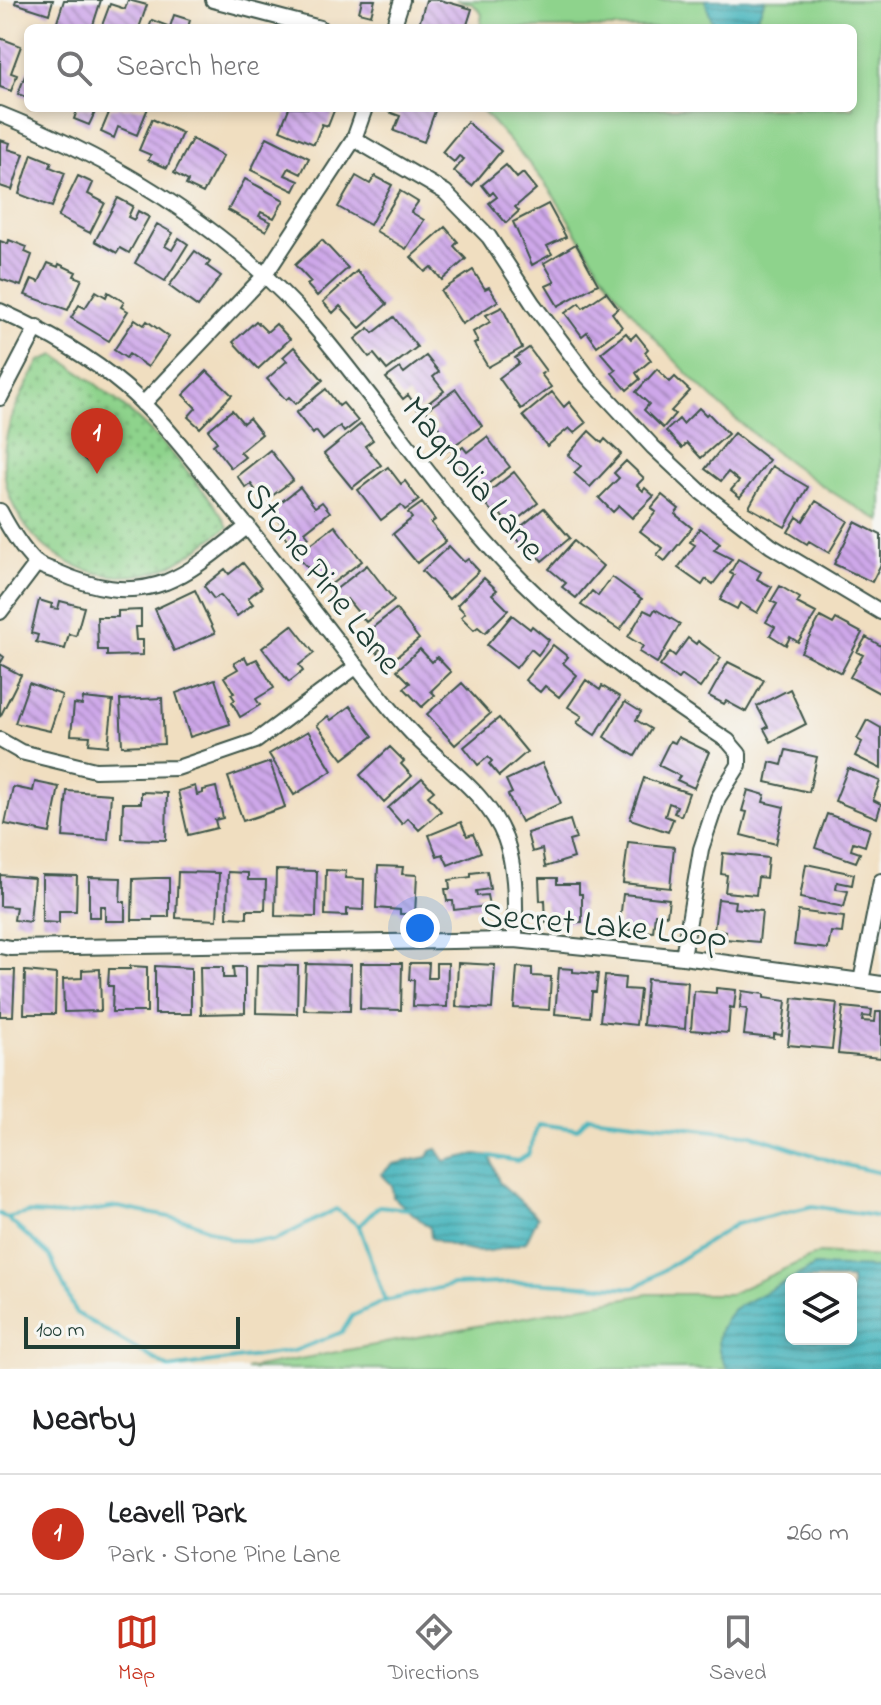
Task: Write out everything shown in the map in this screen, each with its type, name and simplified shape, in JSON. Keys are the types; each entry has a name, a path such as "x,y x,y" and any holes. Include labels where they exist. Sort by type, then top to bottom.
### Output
{"street":[{"path":"213,0 305,24"},
{"path":"394,24 402,0"},
{"path":"143,404 265,275 354,139 364,112"},
{"name":"Magnolia Lane","path":"0,114 62,139 117,170 214,233 265,275 312,325 463,516 521,581 570,627 641,683 728,741 739,754 739,765 718,798 701,849 683,957"},
{"path":"354,139 445,192 489,237 533,304 588,377 653,447 701,492 771,546 881,612"},
{"name":"Stone Pine Lane","path":"0,311 37,327 79,352 143,404 248,526 410,731 469,786 492,813 505,838 516,889 515,940"},
{"path":"0,398 37,327"},
{"path":"0,511 9,528 37,563 85,584 114,590 143,588 166,582 195,567 248,526"},
{"path":"0,612 37,563"},
{"path":"0,740 21,752 95,770 177,768 256,741 357,666"},
{"path":"861,981 881,881"},
{"name":"Secret Lake Loop","path":"0,946 515,940 683,957 881,984"}],"green space":[{"path":"456,0 877,0 881,5 881,521 805,474 702,388 613,288 540,177 484,112 857,112 857,24 481,24 482,14 473,4"},
{"path":"55,355 92,381 157,437 204,491 228,527 175,563 139,575 111,575 84,569 58,557 37,539 20,517 8,491 5,449 10,422 27,385 40,361"},
{"path":"819,1253 881,1257 881,1369 246,1369 648,1294 730,1294"}],"water":[{"path":"705,0 765,0 755,24 714,24"},
{"path":"437,1149 445,1161 476,1154 490,1156 499,1182 538,1217 526,1242 478,1252 431,1238 430,1228 393,1197 392,1185 381,1174 393,1164 428,1157 431,1151"},
{"path":"815,1266 881,1268 881,1369 728,1369 720,1353 718,1337 735,1308 785,1282 785,1345 857,1345 857,1273 802,1273"}],"building":[{"path":"16,0 53,0 49,14 15,3"},
{"path":"64,0 101,0 93,24 57,22"},
{"path":"128,0 147,5 140,24 102,24 110,4 125,9"},
{"path":"362,0 375,0 371,15 359,12"},
{"path":"426,0 440,0 472,9 467,24 419,24"},
{"path":"174,15 190,20 189,24 171,24"},
{"path":"0,38 21,46 11,73 17,75 11,91 0,87"},
{"path":"24,78 24,96 18,94"},
{"path":"77,112 95,112 89,125 74,119"},
{"path":"109,112 146,112 137,135 118,127 114,138 101,132"},
{"path":"287,112 333,112 328,126 322,124 314,144 280,130"},
{"path":"389,112 435,112 424,142 394,131 400,116"},
{"path":"152,119 182,133 167,168 148,160 151,155 139,150"},
{"path":"467,122 501,151 472,186 454,171 464,159 459,156 454,162 442,152"},
{"path":"267,137 309,158 301,174 289,168 285,175 299,181 294,191 251,170"},
{"path":"192,139 223,156 203,193 186,185 188,181 174,173"},
{"path":"0,140 10,143 8,149 24,154 12,190 0,186"},
{"path":"32,154 52,162 50,167 65,173 52,207 19,194"},
{"path":"506,165 517,178 523,173 536,189 515,207 519,211 506,223 489,203 497,197 493,192 490,195 482,185"},
{"path":"78,176 93,183 88,194 105,203 90,233 58,217"},
{"path":"356,176 370,184 375,176 392,185 370,225 338,207"},
{"path":"245,179 284,200 274,218 261,212 259,216 271,222 266,231 228,210"},
{"path":"400,191 418,202 411,212 424,220 406,249 376,231"},
{"path":"118,198 133,206 128,217 134,220 138,211 149,217 129,253 120,248 117,253 95,241"},
{"path":"548,204 566,237 547,246 552,254 532,265 513,222"},
{"path":"157,224 173,233 165,246 172,250 179,238 188,244 165,281 135,263"},
{"path":"445,227 458,242 454,246 466,259 442,280 431,267 425,272 411,257"},
{"path":"9,240 27,247 25,252 32,255 21,286 0,279 0,241 8,244"},
{"path":"322,240 348,268 317,296 307,285 311,282 295,265"},
{"path":"576,244 598,284 558,306 546,286 555,282 544,263"},
{"path":"195,251 210,262 207,266 221,276 198,307 169,286"},
{"path":"48,263 58,267 59,264 76,272 74,276 82,279 68,310 25,295 32,279 39,282"},
{"path":"473,270 485,289 489,287 498,301 462,324 441,291"},
{"path":"357,271 387,304 360,328 340,306 333,313 323,302"},
{"path":"96,291 106,297 108,292 124,302 121,307 128,311 109,341 71,318 79,305 85,308"},
{"path":"606,292 618,308 612,313 622,327 597,346 587,332 582,336 565,313 579,303 583,308"},
{"path":"502,307 522,348 488,367 474,344 478,342 473,332 490,322 486,315"},
{"path":"394,317 417,347 387,370 374,354 369,357 355,339 369,328 373,333"},
{"path":"135,319 144,325 147,321 169,337 148,367 129,354 126,358 114,350"},
{"path":"256,321 267,332 276,324 290,339 258,369 233,342"},
{"path":"626,333 631,339 636,334 648,349 645,352 651,360 636,373 640,379 627,390 612,373 616,370 601,353"},
{"path":"294,347 323,380 296,404 289,397 286,400 267,379 287,361 283,357"},
{"path":"529,348 546,371 541,374 551,387 521,409 499,378 519,363 515,358"},
{"path":"426,356 439,372 433,377 444,391 419,410 408,395 403,399 386,378 400,368 404,373"},
{"path":"657,369 670,382 675,377 690,391 671,411 675,414 663,428 644,410 649,404 636,392"},
{"path":"207,371 232,395 200,428 188,417 196,408 183,395"},
{"path":"326,389 339,406 343,403 358,421 344,432 340,426 323,440 316,431 313,434 296,413"},
{"path":"456,389 482,426 443,453 430,434 439,428 426,410"},
{"path":"552,392 564,407 569,402 586,423 574,433 569,428 547,446 523,416"},
{"path":"699,408 728,434 701,458 687,443 682,448 666,431 679,419 683,424"},
{"path":"232,410 243,423 249,418 262,434 240,452 245,457 231,468 213,445 217,442 208,430"},
{"path":"361,424 373,440 365,446 381,465 352,488 324,454"},
{"path":"589,431 602,443 605,439 621,454 590,487 574,473 581,466 568,455"},
{"path":"734,433 769,460 740,497 731,490 739,481 728,472 721,481 705,469"},
{"path":"487,437 510,467 480,490 467,473 463,476 449,458 463,447 467,452"},
{"path":"93,450 101,458 94,467 84,459"},
{"path":"270,450 293,480 264,502 251,484 246,488 237,476"},
{"path":"626,461 644,478 637,485 654,496 632,518 619,506 613,512 599,498 619,478 614,473"},
{"path":"772,466 808,487 785,527 749,507"},
{"path":"388,467 401,484 405,481 419,500 405,510 401,505 381,520 358,490"},
{"path":"514,472 538,503 509,526 496,508 492,512 481,498"},
{"path":"300,487 315,507 322,502 330,512 305,532 309,537 294,549 281,531 284,527 271,510"},
{"path":"662,495 679,509 675,514 692,528 665,561 657,555 662,548 640,531 656,512 651,508"},
{"path":"816,501 848,521 829,553 788,532 797,517 803,521"},
{"path":"422,503 435,520 431,523 446,541 417,563 393,534 412,518 408,513"},
{"path":"544,508 570,538 542,561 529,545 524,548 512,534"},
{"path":"855,522 881,535 881,564 872,582 834,564"},
{"path":"335,526 362,561 326,588 296,555"},
{"path":"700,528 720,543 714,550 732,559 713,584 706,579 702,585 678,568 695,545 690,542"},
{"path":"574,541 603,566 576,598 562,587 566,583 549,569"},
{"path":"449,546 464,562 468,559 479,571 449,599 422,571"},
{"path":"738,559 761,572 757,579 772,587 757,613 740,603 737,609 720,600 734,575 730,573"},
{"path":"243,563 262,587 248,598 253,604 237,616 220,595 214,599 204,586 225,569 229,574"},
{"path":"367,565 394,600 366,622 347,599 339,605 330,594"},
{"path":"612,577 642,599 620,630 581,605 592,591 598,596"},
{"path":"484,578 497,590 492,594 508,610 485,633 478,627 474,630 461,617 465,613 457,605"},
{"path":"780,586 800,598 797,603 816,613 798,642 790,637 786,645 770,635 775,627 766,622 777,604 771,601"},
{"path":"195,590 215,633 174,651 155,609"},
{"path":"39,600 52,604 51,608 58,609 60,601 84,607 76,636 69,634 65,649 36,642 38,635 31,633"},
{"path":"396,609 419,639 386,665 377,652 380,649 367,632"},
{"path":"655,609 680,624 657,663 639,652 643,646 628,637 644,610 652,614"},
{"path":"141,610 141,627 135,627 136,640 143,640 143,655 107,656 107,650 98,650 97,617 118,617 118,611"},
{"path":"512,615 549,640 538,655 531,649 516,668 487,645"},
{"path":"820,617 833,624 836,619 862,633 841,673 801,652"},
{"path":"292,625 314,653 299,665 303,671 289,682 262,648"},
{"path":"866,637 881,646 881,694 850,677 863,655 857,652"},
{"path":"688,638 696,644 698,641 721,658 700,688 681,675 678,679 660,666 670,652 675,656"},
{"path":"553,645 568,657 563,663 577,675 559,697 545,686 540,692 525,680"},
{"path":"420,649 432,662 437,657 451,672 431,691 435,695 422,707 404,688 410,683 397,670"},
{"path":"245,657 248,663 257,659 274,688 256,699 260,705 240,717 232,702 235,700 231,694 234,693 224,677 238,669 234,663"},
{"path":"728,662 764,680 746,712 709,696"},
{"path":"0,664 21,675 0,717"},
{"path":"215,679 230,724 190,737 176,693"},
{"path":"586,680 600,690 602,686 620,697 595,735 577,723 582,716 568,707"},
{"path":"29,683 62,695 50,731 15,723"},
{"path":"462,683 490,714 455,745 427,714"},
{"path":"790,689 806,724 771,742 764,729 768,727 757,706"},
{"path":"83,698 113,701 108,746 89,744 90,736 71,735 74,704 82,705"},
{"path":"162,698 164,744 122,746 120,700"},
{"path":"625,702 641,712 636,720 651,729 635,756 604,737"},
{"path":"350,706 373,736 343,759 317,725 328,716 331,720"},
{"path":"499,718 527,752 499,776 489,764 492,761 488,757 478,765 464,747"},
{"path":"867,720 881,728 881,769 855,756 862,742 857,739"},
{"path":"308,731 332,771 294,795 269,754"},
{"path":"678,737 709,752 694,788 677,780 680,776 658,765 670,741 675,743"},
{"path":"390,747 404,761 401,764 412,776 384,802 360,775"},
{"path":"786,750 817,757 809,792 766,782 770,762 782,765"},
{"path":"270,762 285,807 243,821 228,777"},
{"path":"542,763 561,803 521,822 508,795 512,793 506,780"},
{"path":"848,768 880,781 873,800 881,804 877,818 835,801"},
{"path":"422,778 434,791 428,796 441,811 419,830 408,818 402,824 388,808"},
{"path":"644,778 689,793 681,816 674,813 677,806 669,803 665,816 673,819 668,832 630,819"},
{"path":"35,782 59,787 50,833 5,824 13,787 33,791"},
{"path":"195,786 197,795 216,787 223,818 215,820 217,828 188,835 178,791"},
{"path":"748,790 765,795 763,802 784,807 776,844 741,835 747,812 742,811"},
{"path":"67,791 111,794 108,840 63,837"},
{"path":"141,792 167,793 166,840 122,839 123,803 141,803"},
{"path":"827,814 870,829 865,846 853,842 851,850 860,853 856,862 815,848"},
{"path":"570,820 576,839 569,841 574,858 545,867 542,849 532,852 527,833"},
{"path":"461,822 467,836 473,834 481,852 448,865 443,854 437,856 429,835"},
{"path":"628,842 674,847 670,888 623,883"},
{"path":"723,853 768,858 766,878 758,877 756,895 725,892 727,875 721,874"},
{"path":"806,864 854,874 852,885 837,882 836,889 848,891 844,907 800,898"},
{"path":"378,866 403,867 402,874 417,875 415,914 376,908"},
{"path":"276,870 317,871 316,917 275,916"},
{"path":"326,870 346,871 345,878 364,879 363,910 347,909 347,916 325,915"},
{"path":"487,871 490,889 476,891 477,896 487,895 489,906 454,910 453,901 447,901 445,889 450,889 449,880"},
{"path":"178,872 219,873 217,920 176,918"},
{"path":"228,872 248,873 248,880 266,880 265,910 247,910 247,918 227,917"},
{"path":"0,875 34,878 30,922 14,920 16,907 0,906"},
{"path":"42,875 77,876 76,911 59,911 59,923 42,922"},
{"path":"89,877 121,878 120,902 125,902 125,921 105,921 105,906 100,906 100,917 89,917"},
{"path":"169,878 169,917 132,920 133,879"},
{"path":"539,878 557,878 557,884 579,884 582,922 546,923 545,900 540,901"},
{"path":"623,894 669,899 667,915 655,914 653,932 619,929"},
{"path":"718,899 735,901 734,908 762,911 759,942 725,939 726,931 714,930"},
{"path":"798,911 844,917 842,933 831,932 828,949 794,945"},
{"path":"361,963 402,963 401,1010 360,1009"},
{"path":"410,963 429,963 428,978 436,978 436,963 448,963 447,1007 413,1006 414,980 409,980"},
{"path":"458,963 495,965 492,1009 456,1007"},
{"path":"306,964 351,965 350,1011 304,1010"},
{"path":"257,965 298,966 297,1014 256,1013"},
{"path":"130,966 147,967 147,1012 112,1012 113,986 108,986 109,969 130,969"},
{"path":"155,966 191,968 191,1014 155,1014"},
{"path":"200,967 223,967 223,978 234,978 233,967 245,967 245,1013 201,1014"},
{"path":"517,967 532,968 532,976 551,977 549,1010 514,1008"},
{"path":"559,968 598,974 596,992 592,992 590,1017 555,1014"},
{"path":"100,969 101,1011 64,1012 63,979 82,978 82,970"},
{"path":"0,970 15,970 13,1016 0,1016"},
{"path":"25,971 56,974 55,1014 24,1014"},
{"path":"605,976 625,978 624,989 640,990 636,1025 600,1021"},
{"path":"647,979 688,982 685,1029 643,1025"},
{"path":"716,988 736,990 734,1008 730,1007 728,1033 691,1030 694,991 716,993"},
{"path":"742,991 786,1001 782,1035 774,1034 774,1038 744,1035 747,1009 740,1008"},
{"path":"793,998 837,1003 832,1049 788,1045"},
{"path":"843,1007 872,1010 871,1017 863,1016 862,1021 875,1022 876,1012 881,1012 881,1058 838,1054"}],"waterway":[{"path":"490,1156 517,1161 528,1155 538,1124 577,1129 589,1117 752,1135 841,1164 881,1173"},
{"path":"359,1226 379,1206 408,1209"},
{"path":"0,1214 6,1218 28,1213 66,1215 117,1207 190,1221 232,1240 274,1241 336,1209 359,1226 385,1301 452,1285 530,1282 635,1288 736,1224 813,1206 881,1217"},
{"path":"7,1218 50,1256 76,1313 169,1368 294,1351 342,1332 352,1316 385,1301"}],"place":[{"name":"Leavell Park","path":"97,474"}]}
